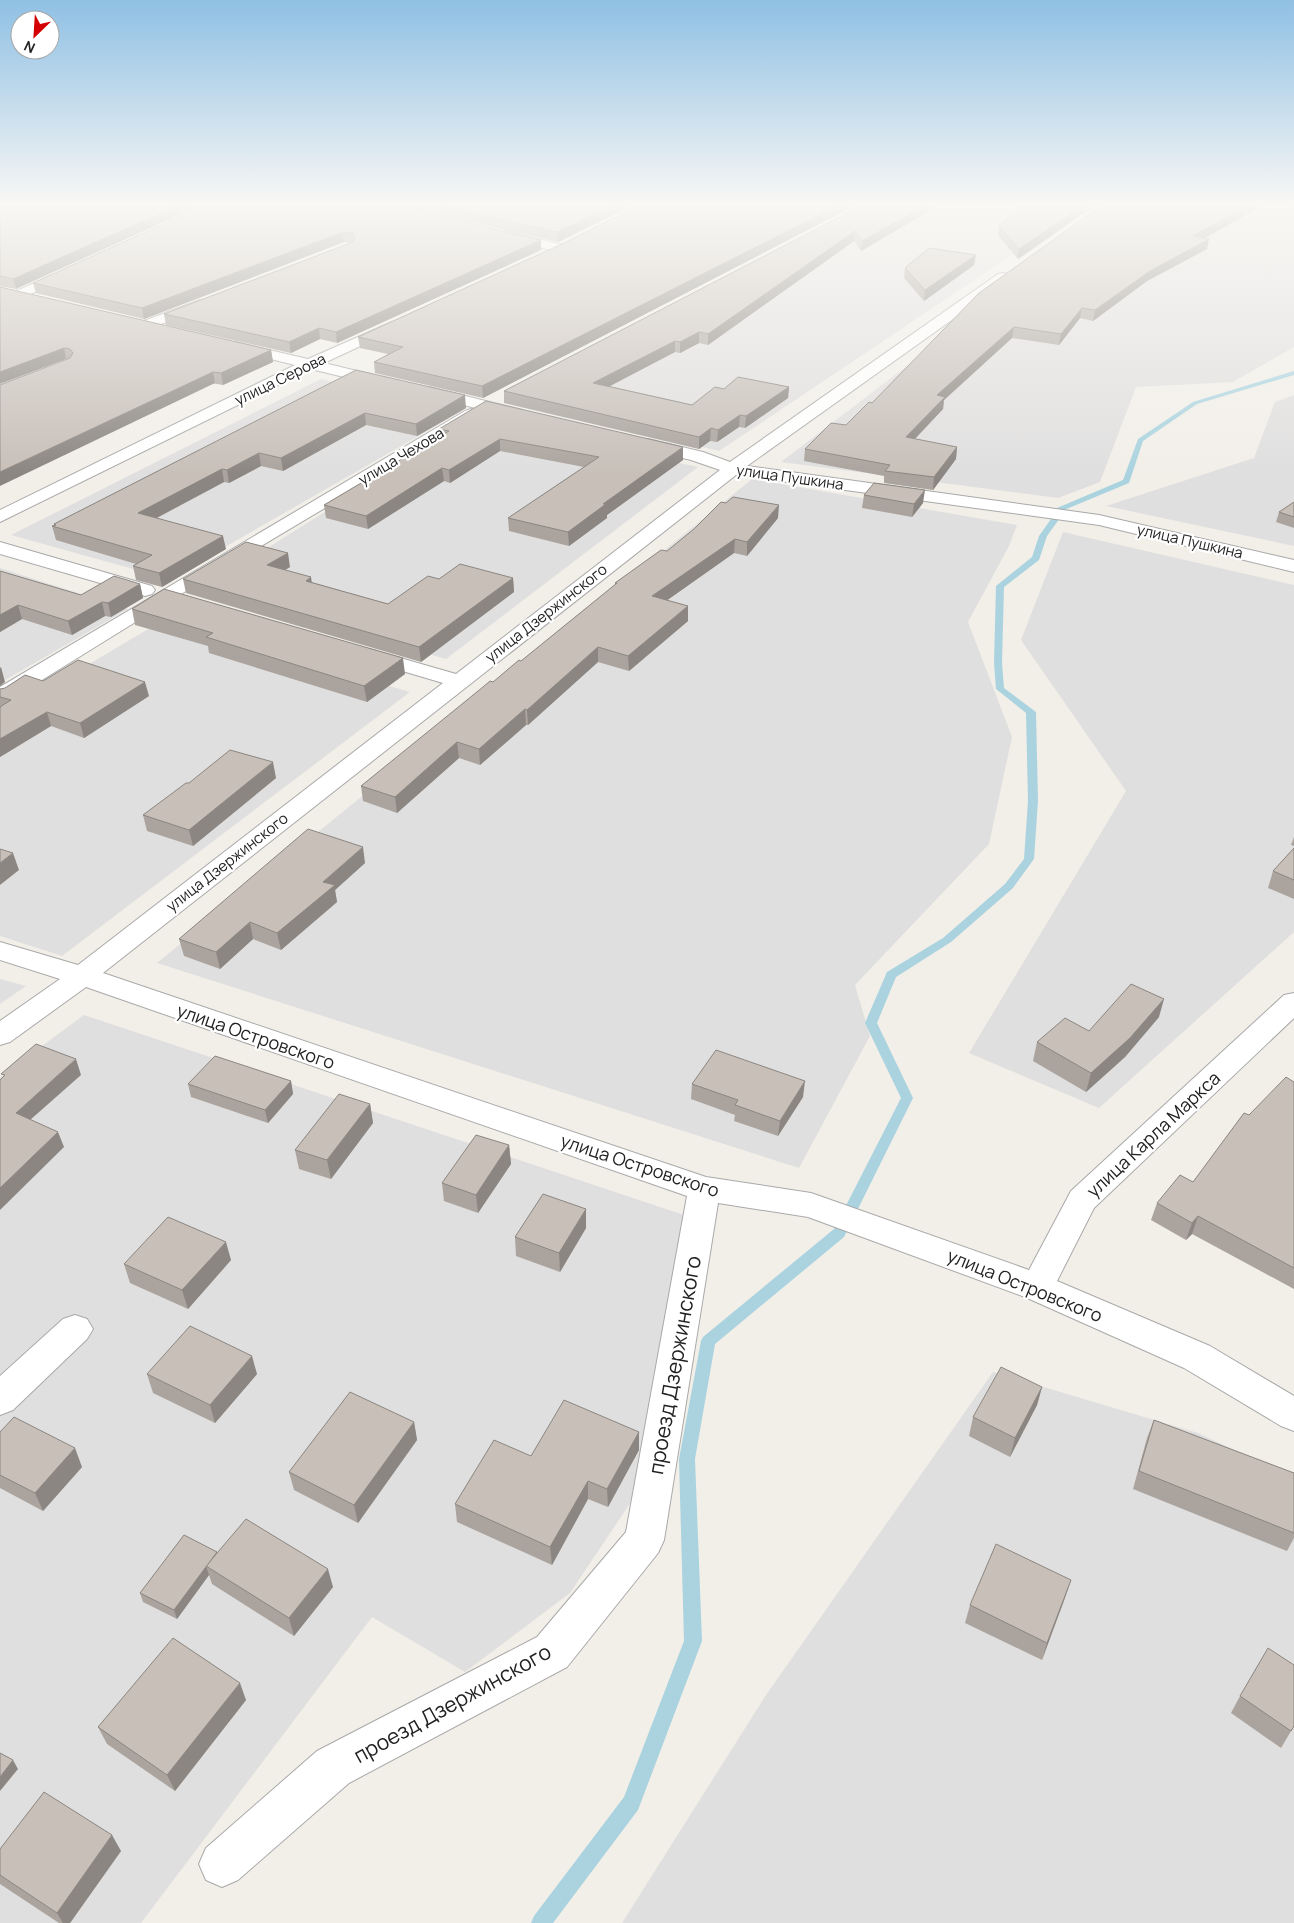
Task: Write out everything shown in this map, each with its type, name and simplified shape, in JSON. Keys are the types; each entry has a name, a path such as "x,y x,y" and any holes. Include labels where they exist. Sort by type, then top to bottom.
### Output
{"street":[{"path":"0,303 17,296"},
{"path":"28,296 50,301"},
{"name":"улица Дзержинского","path":"0,1035 82,976 732,469 977,296"},
{"path":"146,325 210,300"},
{"name":"улица Серова","path":"0,517 309,364 407,318"},
{"path":"126,320 174,332"},
{"path":"222,343 534,417"},
{"name":"улица Чехова","path":"0,696 164,596 504,396"},
{"name":"улица Пушкина","path":"630,440 697,456 732,469 1099,520 1294,566"},
{"path":"0,548 193,604"},
{"path":"354,651 458,681"},
{"name":"улица Островского","path":"0,951 82,976 704,1190 811,1206 879,1229 1037,1287 1197,1357 1294,1415"},
{"name":"улица Карла Маркса","path":"1037,1287 1082,1200 1294,1002"},
{"name":"проезд Дзержинского","path":"222,1864 333,1767 552,1652 644,1540 704,1190"},
{"path":"0,1399 74,1329"}],"shaded area":[{"path":"712,296 951,296 719,451 513,403"},
{"path":"1001,296 1294,296 1294,347 1233,382 1136,387 1100,482 1058,498 781,462"},
{"path":"321,379 464,410 169,579 11,535"},
{"path":"1294,395 1294,546 1106,506 1254,458 1275,402"},
{"path":"475,418 698,467 446,659 200,590"},
{"path":"752,479 1017,525 1009,546 968,622 1012,737 989,844 855,985 870,1036 799,1168 157,963"},
{"path":"1063,532 1294,585 1294,932 1099,1108 969,1053 1126,791 1021,640"},
{"path":"0,568 128,609 0,683"},
{"path":"165,619 410,692 62,956 0,936 0,717"},
{"path":"0,979 26,986 0,1004"},
{"path":"84,1015 684,1215 637,1493 570,1593 465,1672 372,1617 141,1923 0,1923 0,1077"},
{"path":"993,1372 1198,1433 1294,1478 1294,1923 622,1923 766,1695"}],"building":[{"path":"0,296 38,296 271,350 221,373 213,372 0,472 0,385 70,358 73,353 70,349 64,348 0,372"},
{"path":"89,296 174,296 142,308"},
{"path":"212,296 417,296 336,332 319,328 289,342 164,314"},
{"path":"448,296 660,296 482,386 374,362 403,347 358,337"},
{"path":"688,296 763,296 708,334 699,332 680,342 675,341 593,383 692,405 715,387 724,389 738,377 789,387 746,416 740,415 718,430 711,428 699,437 504,391"},
{"path":"976,296 1115,296 1095,310 1082,308 1061,334 1014,327 937,395 945,397 906,437 957,447 934,477 885,471 890,465 805,449 831,423 846,425 869,402 872,403"},
{"path":"356,370 465,395 416,424 365,413 281,458 259,453 227,470 222,469 138,513 223,536 159,573 133,566 152,555 52,526 56,525 54,524"},
{"path":"486,401 683,447 603,504 606,504 568,532 508,518 599,457 500,439 449,470 442,468 366,516 324,505 449,431 439,429"},
{"path":"874,483 925,490 914,504 864,495"},
{"path":"733,497 779,505 747,542 735,539 652,596 688,606 628,656 598,647 527,710 525,709 479,749 457,742 395,797 361,786 490,681 493,682 519,660 521,661 617,583 615,583 661,550 667,551 694,529 721,502 726,503"},
{"path":"1294,502 1294,517 1279,512"},
{"path":"246,542 288,553 267,565 311,577 306,581 388,604 428,576 439,579 460,564 513,578 419,647 183,579"},
{"path":"0,571 81,595 114,576 140,584 108,603 102,602 68,621 18,605 0,615"},
{"path":"164,589 403,658 364,686 206,637 213,633 132,609"},
{"path":"78,660 145,682 80,723 47,712 0,739 0,707 11,700 0,697 0,689 5,688 25,675 43,681"},
{"path":"230,750 273,762 189,830 143,815 186,783 189,783"},
{"path":"308,829 363,847 323,882 335,885 277,933 250,922 216,952 179,939"},
{"path":"1294,848 1294,880 1273,871"},
{"path":"0,849 13,853 0,863"},
{"path":"1131,984 1164,999 1130,1038 1091,1073 1037,1042 1065,1018 1089,1031"},
{"path":"36,1044 76,1059 16,1113 58,1132 0,1188 0,1080 5,1075 1,1074"},
{"path":"716,1050 805,1081 780,1121 735,1105 738,1100 692,1084"},
{"path":"215,1056 291,1081 265,1110 188,1084"},
{"path":"1286,1077 1294,1082 1294,1268 1198,1216 1192,1223 1157,1203 1180,1175 1193,1182 1244,1113 1249,1115"},
{"path":"339,1094 370,1104 327,1160 295,1150"},
{"path":"476,1135 509,1145 476,1195 442,1183"},
{"path":"543,1194 586,1209 559,1253 515,1237"},
{"path":"168,1217 226,1242 182,1290 124,1264"},
{"path":"190,1326 252,1356 210,1405 147,1374"},
{"path":"1001,1367 1042,1387 1015,1438 973,1417"},
{"path":"350,1392 414,1422 354,1505 289,1472"},
{"path":"564,1400 639,1432 607,1489 588,1481 550,1547 455,1504 494,1440 531,1456"},
{"path":"14,1417 75,1448 35,1493 0,1475 0,1432"},
{"path":"1154,1420 1294,1473 1294,1533 1139,1471"},
{"path":"246,1519 328,1569 289,1618 206,1566"},
{"path":"184,1535 217,1552 174,1610 140,1593"},
{"path":"996,1544 1071,1580 1047,1643 970,1605"},
{"path":"173,1638 240,1683 167,1775 98,1727"},
{"path":"1268,1648 1294,1665 1294,1726 1291,1731 1240,1696"},
{"path":"0,1753 13,1760 0,1777"},
{"path":"44,1792 112,1835 57,1913 0,1875 0,1849"}],"waterway":[{"path":"1061,508 1126,481 1140,440 1195,403 1294,373"},
{"path":"541,1923 631,1803 693,1641 687,1459 708,1341 839,1233 857,1200 907,1098 871,1023 891,975 947,940 1009,886 1029,859 1033,801 1031,712 1000,689 998,663 1000,586 1036,558 1043,536 1056,518"}]}
